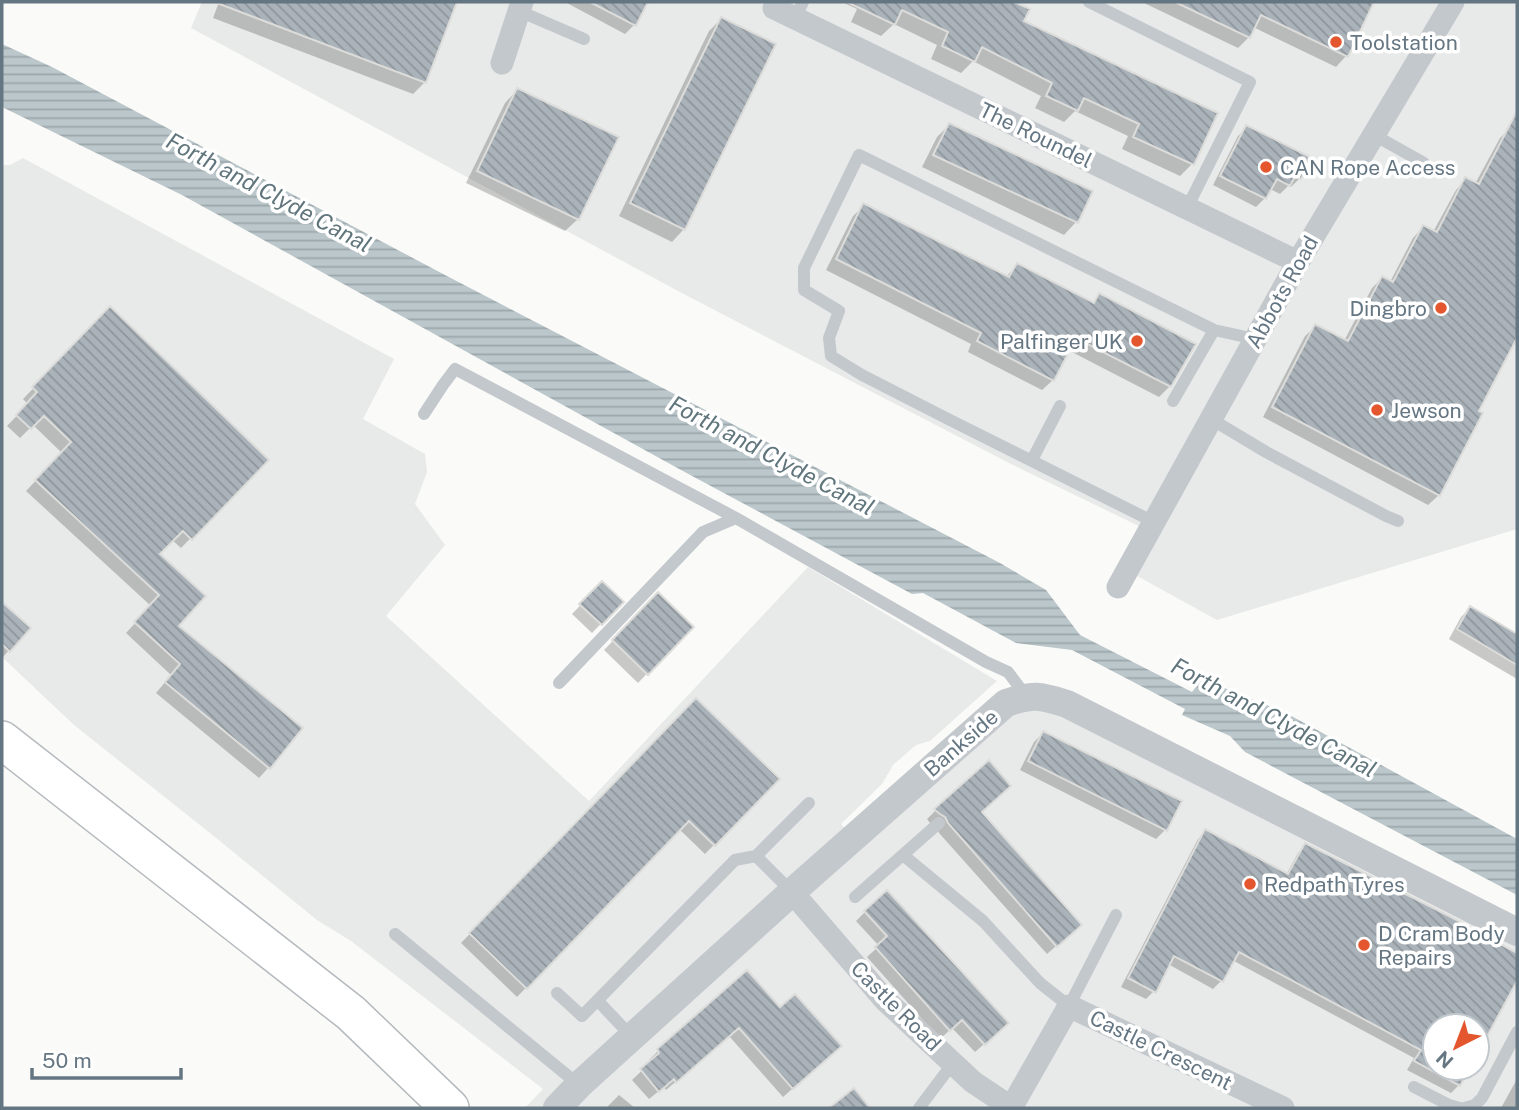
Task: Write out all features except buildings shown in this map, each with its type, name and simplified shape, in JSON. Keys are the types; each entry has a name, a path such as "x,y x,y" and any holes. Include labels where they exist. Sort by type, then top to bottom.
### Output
{"main road":[{"path":"2,740 351,1013 450,1108"}],"street":[{"name":"Abbots Road","path":"1118,587 1298,262 1453,2"},
{"path":"502,63 520,6"},
{"name":"The Roundel","path":"791,9 1298,262"},
{"path":"1026,696 1046,697 1067,704 1517,932"},
{"name":"Bankside","path":"557,1108 792,892 1006,703 1026,696"},
{"name":"Castle Road","path":"792,892 885,1000 973,1082 1011,1108"},
{"name":"Castle Crescent","path":"1011,1108 1069,1006 1283,1108"}],"lane":[{"path":"1089,2 1250,82 1186,208"},
{"path":"520,6 584,39"},
{"path":"1374,135 1424,163"},
{"path":"1154,522 873,381 831,356 829,338 839,311 804,290 804,268 859,155 1214,330 1255,339"},
{"path":"1173,401 1214,330"},
{"path":"424,414 455,369 736,518 986,662 1008,672 1026,696"},
{"path":"1032,460 1060,405"},
{"path":"1211,419 1266,452 1398,520"},
{"path":"559,682 703,531 736,518"},
{"path":"557,993 582,1016 735,860 757,856 808,803"},
{"path":"855,897 939,823"},
{"path":"903,855 983,921 1040,983 1069,1006 1116,915"},
{"path":"757,856 792,892"},
{"path":"396,934 579,1085"},
{"path":"598,1000 632,1037"},
{"path":"1414,1087 1450,1105 1462,1108 1475,1105 1482,1098 1517,1032"},
{"path":"919,1108 953,1063"}],"shaded area":[{"path":"202,2 1517,2 1517,529 1217,620 1128,571 1149,531 1009,463 678,291 191,28"},
{"path":"23,158 394,359 363,419 425,454 427,472 415,504 445,545 386,616 589,801 808,567 997,681 930,741 916,745 893,765 882,784 841,824 853,837 1026,696 1517,932 1517,1108 525,1108 543,1089 351,941 317,920 74,725 2,657 2,165 10,165"}],"water":[{"name":"Forth and Clyde Canal","path":"2,44 52,67 445,275 1000,563 1046,590 1080,635 1192,692 1202,679 1284,712 1517,839 1517,895 1245,752 1230,736 1182,715 1185,709 1072,650 1016,643 923,593 912,594 182,195 2,107"}],"place":[{"name":"Toolstation","path":"1336,42"},
{"name":"CAN Rope Access","path":"1266,167"},
{"name":"Dingbro","path":"1441,308"},
{"name":"Palfinger UK","path":"1137,341"},
{"name":"Jewson","path":"1377,410"},
{"name":"Redpath Tyres","path":"1250,884"},
{"name":"D Cram Body Repairs","path":"1364,945"}]}
